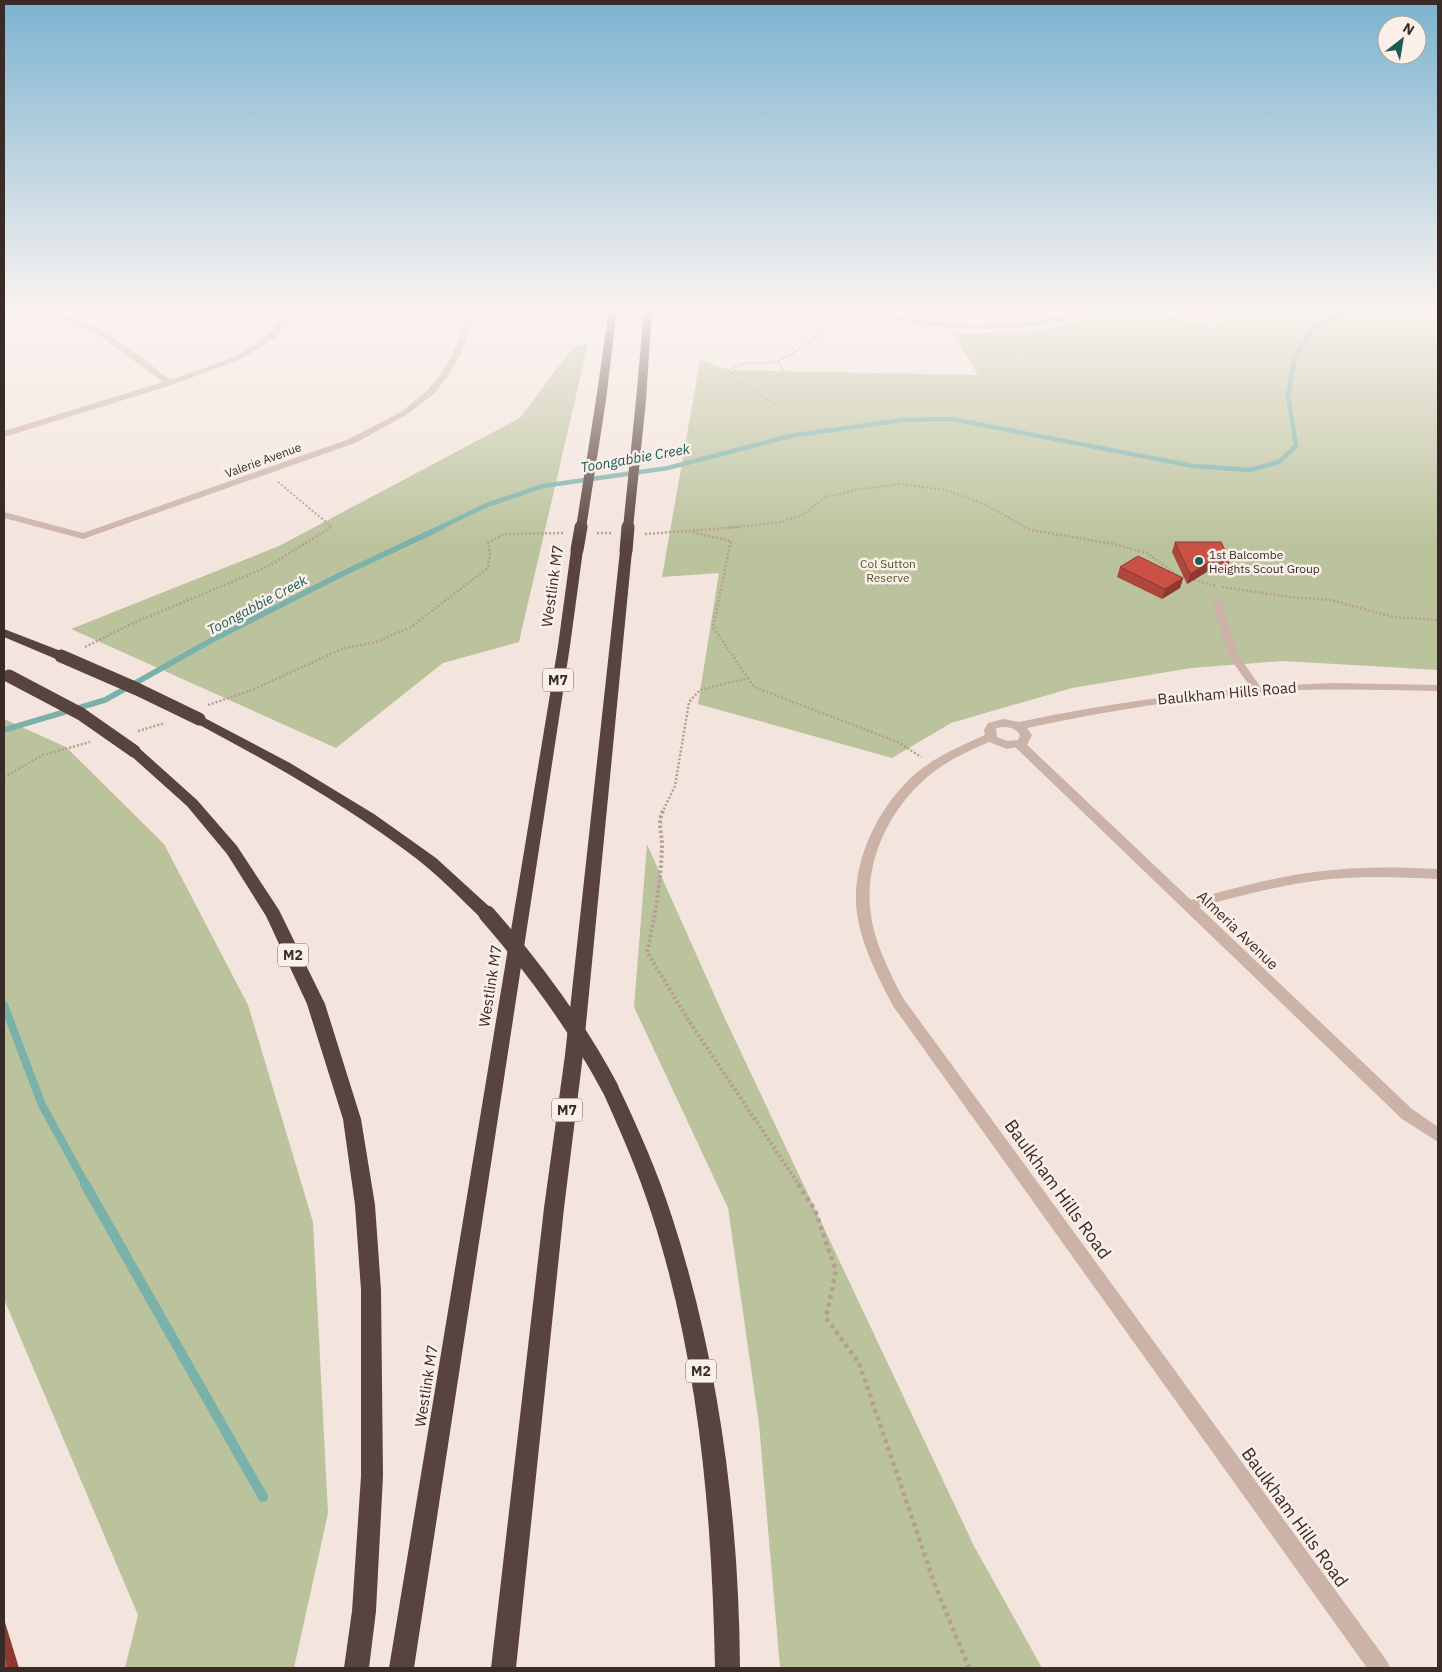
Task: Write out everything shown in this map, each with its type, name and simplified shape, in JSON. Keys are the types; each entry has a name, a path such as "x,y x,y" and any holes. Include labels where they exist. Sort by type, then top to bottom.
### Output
{"highway":[{"name":"Westlink M7","path":"401,1668 562,655 602,387"},
{"name":"M7","path":"503,1668 554,1208 574,1056 642,387"},
{"name":"M2","path":"4,633 137,689 202,713 365,814 424,856 487,914 527,960 565,1010 594,1057 642,1159 668,1234 686,1300 702,1375 715,1453 723,1542 728,1668"},
{"name":"M2","path":"7,675 81,714 134,751 192,803 232,850 273,914 316,1004 352,1119 365,1206 371,1300 372,1476 364,1611 357,1668"}],"street":[{"path":"4,434 156,387"},
{"name":"Valerie Avenue","path":"4,515 83,536 352,441 383,426 410,409 435,387"},
{"name":"Baulkham Hills Road","path":"1019,726 1077,712 1136,702 1256,689 1364,686 1438,688"},
{"path":"1009,723 1019,726 1026,735 1023,742 1019,744 1002,744 991,737 990,730 997,724 1009,723"},
{"name":"Baulkham Hills Road","path":"991,737 953,754 934,766 906,790 890,810 875,840 866,867 863,912 869,938 879,966 898,1002 1380,1668"},
{"name":"Almeria Avenue","path":"1019,744 1407,1114 1438,1135"},
{"path":"1189,905 1273,883 1334,874 1391,872 1438,874"}],"lane":[{"path":"1216,600 1233,655 1256,689"}],"path":[{"path":"750,387 775,404"},
{"path":"84,648 112,631 274,563 318,532 332,527 266,472"},
{"path":"644,534 688,532 782,522 804,514 824,498 855,490 901,484 953,493 984,504 1031,530 1113,544 1148,553 1179,576 1213,586 1290,597 1331,600 1393,617 1438,620"},
{"path":"590,532 618,533"},
{"path":"688,532 731,541 713,627 754,687 898,742 934,766"},
{"path":"202,713 342,650 376,642 411,627 488,568 490,554 488,543 504,534 572,533"},
{"path":"748,678 700,690 689,702 675,786 659,819 662,844 656,913 647,952 692,1026 815,1210 836,1271 826,1318 859,1363 935,1584 969,1668"},
{"path":"137,731 171,720"},
{"path":"4,776 43,755 66,747 93,741"}],"green space":[{"path":"543,387 578,387 519,642 443,663 336,748 71,629 279,546 520,418"},
{"name":"Col Sutton Reserve","path":"695,387 1438,387 1438,670 1283,661 1191,668 1072,688 951,723 892,758 698,704 719,573 662,577"},
{"path":"4,719 66,747 164,844 248,1005 313,1222 328,1513 294,1668 125,1668 138,1615 4,1299"},
{"path":"647,844 721,1010 974,1546 1042,1668 780,1668 759,1424 728,1208 634,1007"}],"building":[{"path":"1175,542 1221,542 1230,560 1213,560 1190,574"},
{"path":"1138,556 1183,578 1165,589 1120,567"},
{"path":"4,1655 8,1668 4,1668"}],"waterway":[{"name":"Toongabbie Creek","path":"439,528 487,505 543,486 668,468 790,436 903,420 952,419 1193,466 1250,470 1279,462 1296,446 1288,395 1289,387"},
{"name":"Toongabbie Creek","path":"4,730 105,700 212,640 344,573 442,527"},
{"path":"4,1005 42,1105 86,1185"},
{"path":"85,1184 263,1497"}],"place":[{"name":"1st Balcombe Heights Scout Group","path":"1199,561"}]}
